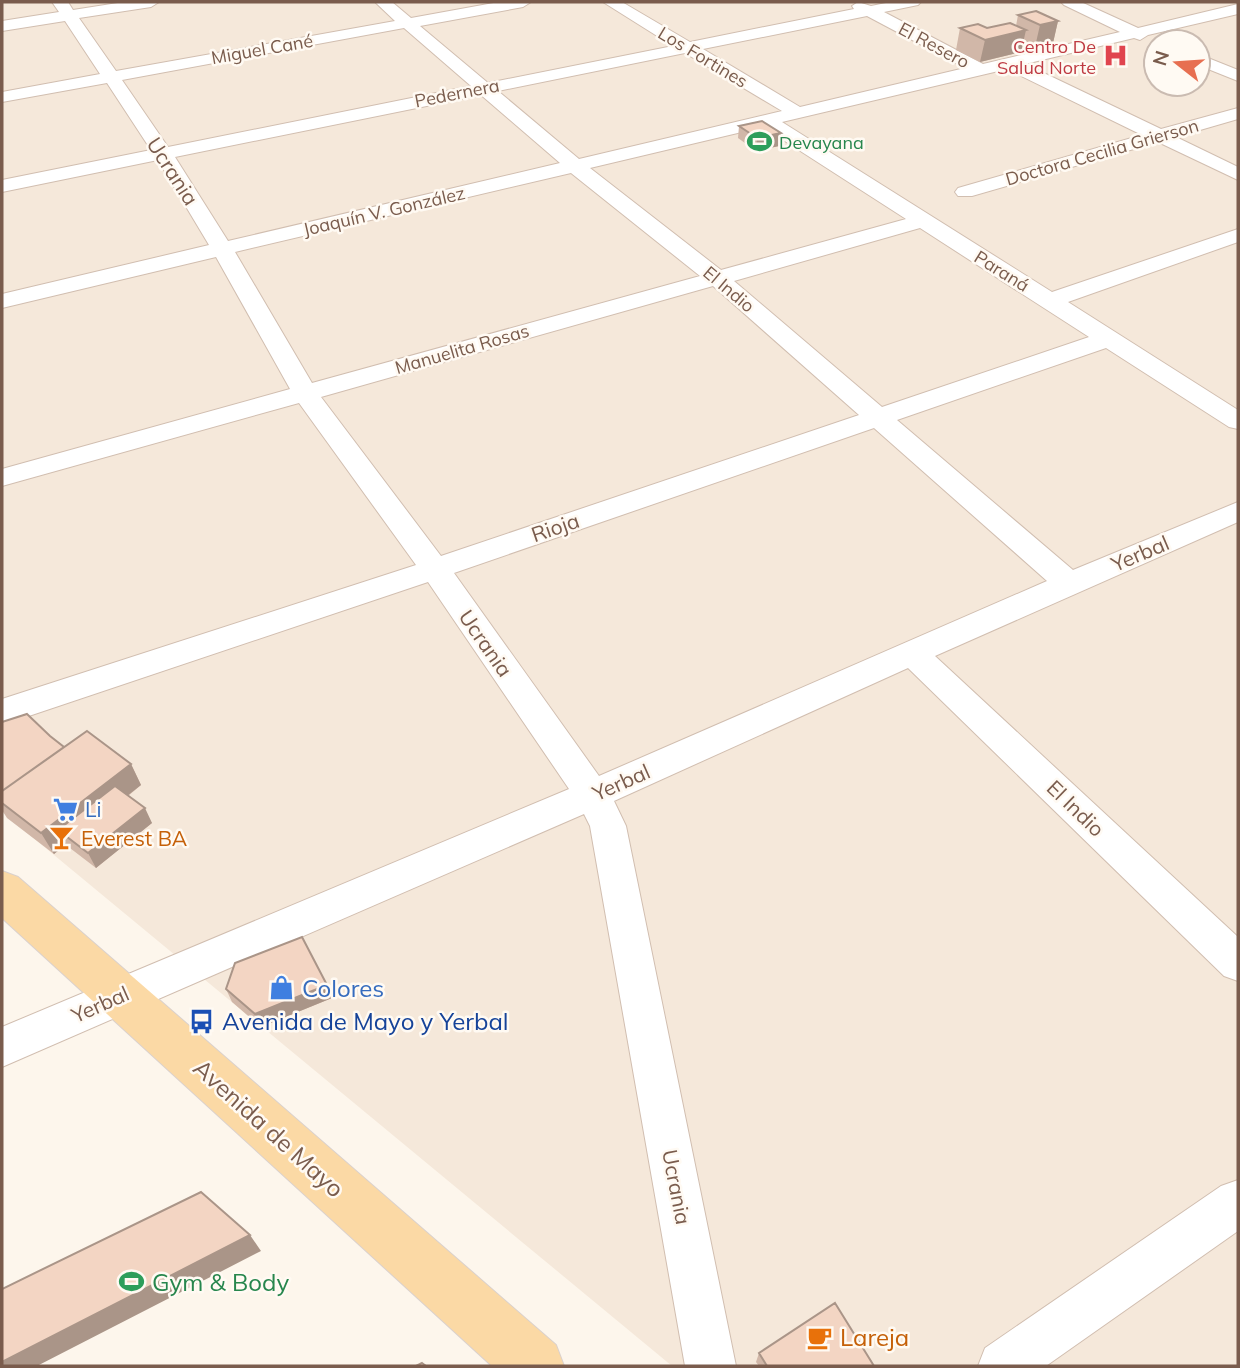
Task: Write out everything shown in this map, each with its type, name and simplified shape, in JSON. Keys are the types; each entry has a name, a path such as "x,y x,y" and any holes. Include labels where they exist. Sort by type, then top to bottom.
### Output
{"main road":[{"name":"Avenida de Mayo","path":"2,890 535,1366"}],"street":[{"path":"2,26 64,8 151,2"},
{"name":"El Indio","path":"383,2 575,166 717,278 1069,583"},
{"name":"Miguel Cané","path":"2,97 523,2"},
{"name":"Los Fortines","path":"611,2 796,112"},
{"name":"El Resero","path":"851,2 979,69"},
{"name":"Pedernera","path":"2,186 913,2"},
{"path":"1069,2 1142,35"},
{"name":"Ucrania","path":"64,8 163,153 223,250 305,393 435,569 592,794 608,826 711,1366"},
{"name":"Joaquín V. González","path":"2,302 1238,9"},
{"path":"1009,63 1238,174"},
{"path":"1212,65 1238,76"},
{"name":"Doctora Cecilia Grierson","path":"965,192 1238,113"},
{"name":"Paraná","path":"765,120 1238,421"},
{"name":"Manuelita Rosas","path":"2,478 922,220"},
{"path":"1049,301 1238,236"},
{"name":"Rioja","path":"2,712 435,569 1107,339"},
{"name":"Yerbal","path":"2,1047 592,794 1238,511"},
{"name":"El Indio","path":"913,654 1238,963"},
{"path":"1003,1366 1238,1203"}],"shaded area":[{"path":"2,2 1238,2 1238,1366 672,1366 2,812"}],"building":[{"path":"1036,11 1058,21 1040,25 1018,15"},
{"path":"1010,23 1026,30 985,40 960,28 978,24 987,28"},
{"path":"762,121 781,133 757,138 739,126"},
{"path":"27,714 64,747 2,791 2,722"},
{"path":"87,731 131,764 41,833 2,803 2,791"},
{"path":"115,786 145,808 88,853 58,830"},
{"name":"Colores","path":"302,937 327,985 255,1014 226,989 235,963"},
{"name":"Gym & Body","path":"201,1192 250,1235 2,1362 2,1289"},
{"name":"Lareja","path":"835,1303 874,1366 767,1366 759,1353"}],"place":[{"name":"Centro De Salud Norte","path":"1116,56"},
{"name":"Devayana","path":"759,142"},
{"name":"Li","path":"65,809"},
{"name":"Everest BA","path":"61,838"},
{"name":"Colores","path":"282,988"},
{"name":"Avenida de Mayo y Yerbal","path":"202,1021"},
{"name":"Gym & Body","path":"132,1282"},
{"name":"Lareja","path":"820,1337"}]}
